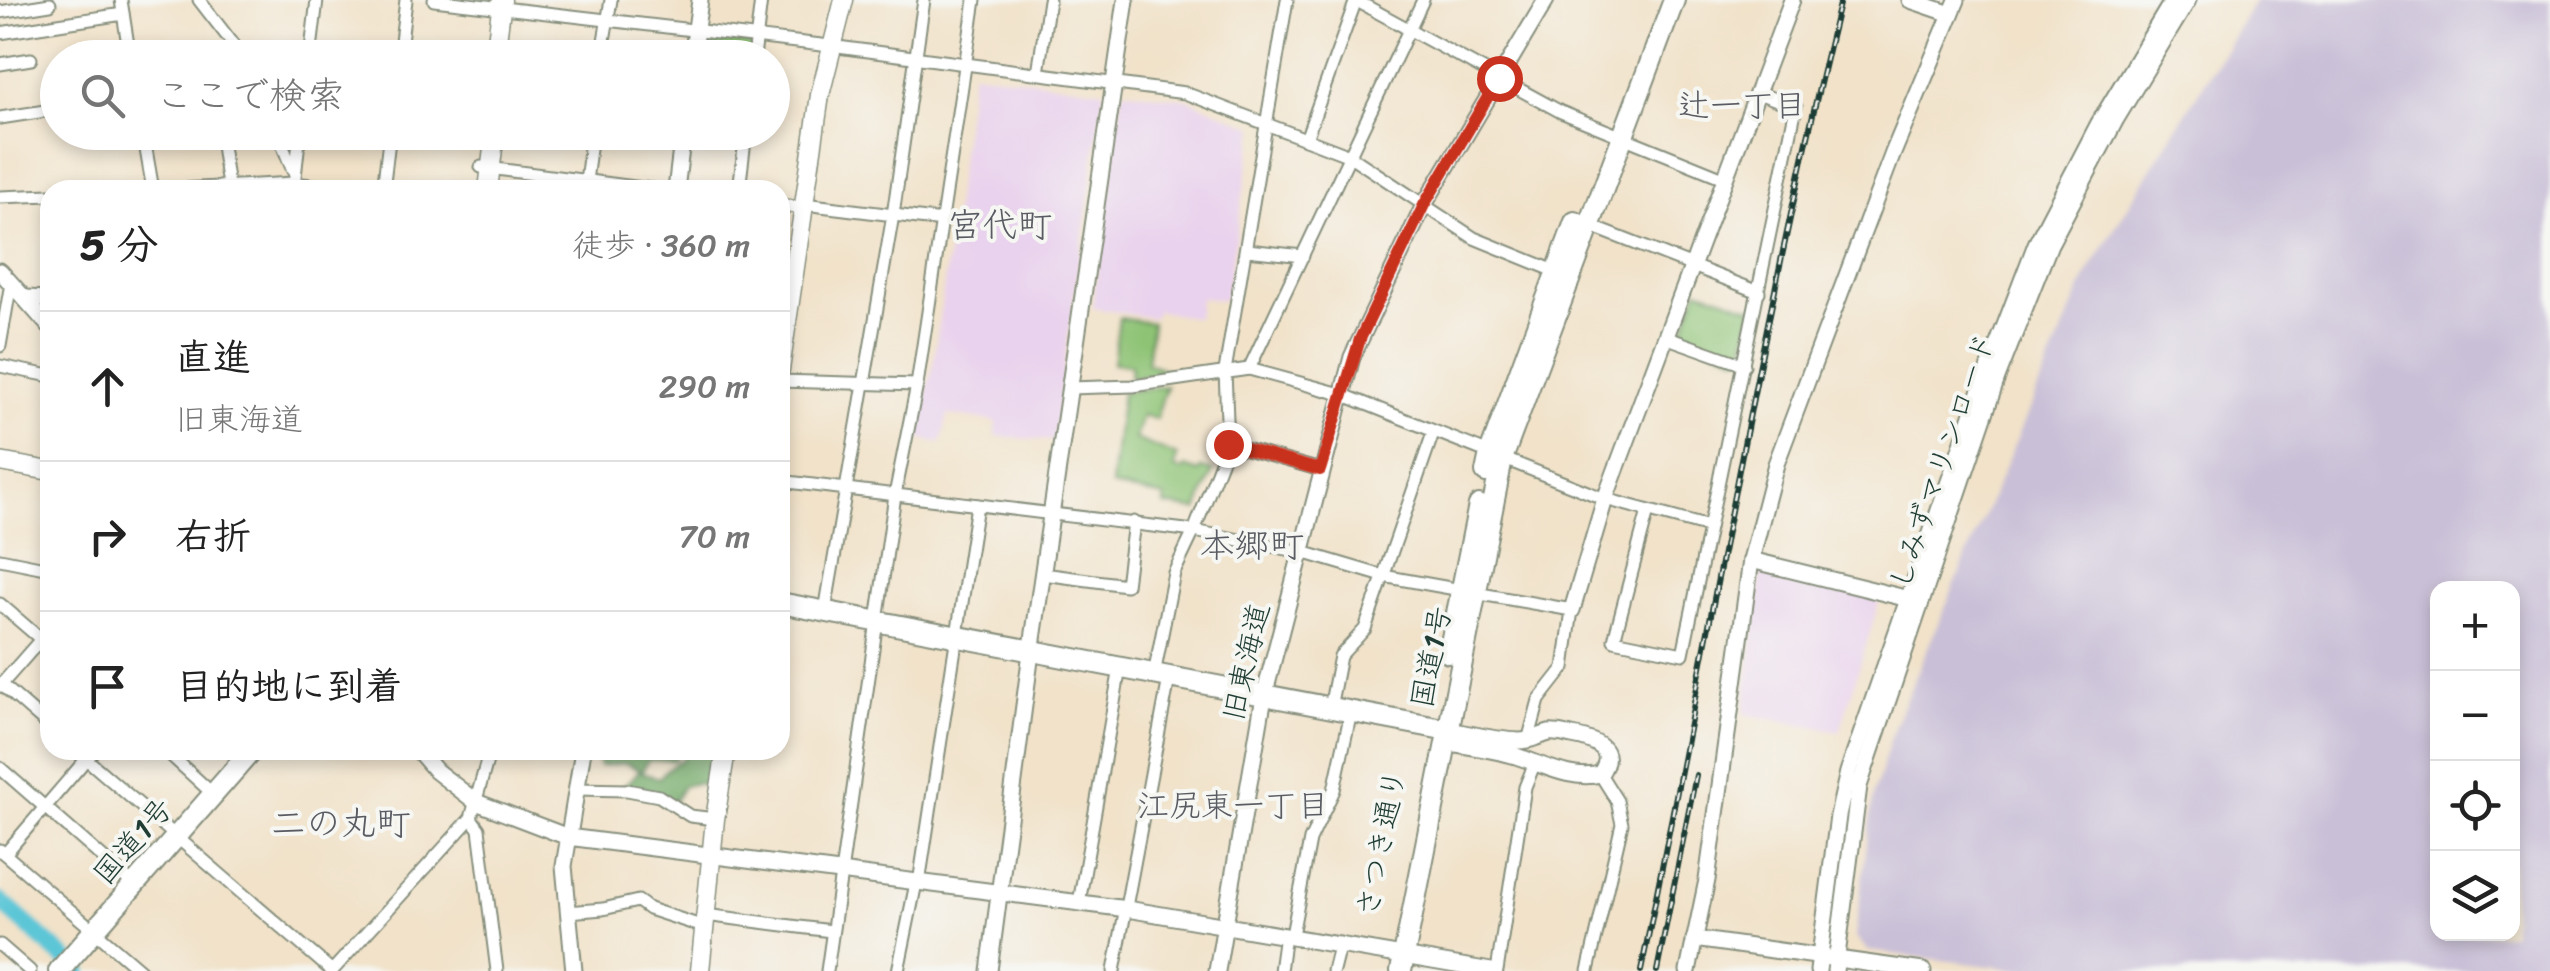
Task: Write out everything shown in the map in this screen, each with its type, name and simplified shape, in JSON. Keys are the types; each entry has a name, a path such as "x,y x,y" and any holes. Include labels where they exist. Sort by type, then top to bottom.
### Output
{"highway":[{"name":"国道1号","path":"1563,274 1588,224 1659,0"},
{"name":"国道1号","path":"790,613 876,626 1440,735 1496,456 1616,134 1674,0"},
{"name":"国道1号","path":"790,605 876,626"},
{"name":"さつき通り","path":"1395,962 1440,735"},
{"name":"国道1号","path":"59,971 96,938 243,760"},
{"name":"国道1号","path":"75,971 134,885 256,760"}],"main road":[{"path":"790,302 830,46 844,0"},
{"path":"499,40 506,4"},
{"path":"505,40 506,4"},
{"path":"486,150 487,180"},
{"path":"482,180 490,150"},
{"path":"0,452 40,460"},
{"path":"0,462 40,469"},
{"path":"700,971 714,819 724,760"}],"street":[{"path":"121,0 127,40"},
{"path":"200,0 230,40"},
{"path":"312,40 317,0"},
{"path":"401,40 406,0"},
{"path":"434,0 506,4 606,21 775,40"},
{"path":"603,40 611,0"},
{"path":"695,40 700,0"},
{"path":"757,38 762,0"},
{"path":"824,611 866,383 924,0"},
{"path":"827,971 895,495 918,385 976,0"},
{"path":"1038,73 1050,0"},
{"path":"989,971 1126,0"},
{"path":"1114,971 1164,680 1174,573 1228,444 1225,372 1287,0"},
{"path":"1306,138 1356,0 1561,112 1726,178"},
{"path":"1250,369 1423,0"},
{"name":"旧東海道","path":"1216,971 1263,701 1341,394 1360,339 1424,205 1546,0"},
{"path":"1528,740 1539,700 1564,668 1572,610 1606,498 1792,0"},
{"path":"1688,971 1707,880 1751,560 1776,464 1893,152 1954,7 1910,0"},
{"name":"しみずマリンロード","path":"1827,965 1838,816 1844,786 1986,375 2036,244 2099,123 2173,0"},
{"name":"しみずマリンロード","path":"1827,965 1860,786 1997,378 2050,244 2116,119 2188,0"},
{"path":"0,12 50,4"},
{"path":"0,33 123,14"},
{"path":"790,42 1185,93 1350,156 1474,238 1563,274"},
{"path":"0,64 30,59"},
{"path":"1648,511 1614,640 1683,654 1796,107 1758,93"},
{"path":"0,118 40,112"},
{"path":"147,150 155,180"},
{"path":"223,150 227,180"},
{"path":"283,150 293,180"},
{"path":"294,180 298,150"},
{"path":"385,180 388,150"},
{"path":"586,180 590,150"},
{"path":"677,180 681,150"},
{"path":"740,180 744,150"},
{"path":"486,168 552,180"},
{"path":"0,198 40,196"},
{"path":"790,205 943,221"},
{"path":"1588,224 1758,292"},
{"path":"1247,250 1303,256"},
{"path":"4,278 40,316"},
{"path":"0,346 4,278"},
{"path":"25,298 40,299"},
{"path":"1665,337 1744,366"},
{"path":"0,366 40,374"},
{"path":"1070,388 1134,386 1250,369 1341,394 1606,498 1710,527"},
{"path":"790,381 918,385"},
{"path":"1280,971 1310,840 1334,790 1343,714 1340,656 1362,635 1433,433"},
{"path":"1228,444 1320,470"},
{"path":"790,482 1194,531 1302,552 1383,576 1572,610"},
{"path":"898,971 918,883 978,505"},
{"path":"1043,574 1126,585 1134,522"},
{"path":"0,559 40,566"},
{"path":"1751,560 1909,598"},
{"path":"0,604 40,639"},
{"path":"40,648 0,684 40,718"},
{"path":"1079,902 1120,673"},
{"path":"1440,735 1528,740 1550,733 1597,742 1608,754 1600,774"},
{"path":"1440,735 1518,756 1534,765 1587,776 1600,774"},
{"path":"81,760 45,808 3,852 96,938 141,971"},
{"path":"94,760 332,971 473,810 487,760"},
{"path":"176,760 213,794"},
{"path":"427,760 473,810 497,971"},
{"path":"574,971 564,866 581,760"},
{"path":"473,810 568,838 1079,902 1288,934 1340,944 1395,962 1494,971 1525,787 1534,765"},
{"path":"0,768 134,885"},
{"path":"1588,971 1622,824 1617,801 1600,774"},
{"path":"576,790 627,790 659,796 690,816 714,819"},
{"path":"568,912 638,901 650,908 704,921 830,931"},
{"path":"1694,939 1827,965 1913,970"},
{"path":"1333,971 1340,944"},
{"path":"0,945 30,971"}],"shaded area":[{"path":"2255,0 2550,0 2550,971 2029,971 1868,951 1855,936 1873,797 1894,727 2088,272"},
{"path":"972,72 1104,90 1053,441 995,436 997,422 948,415 941,443 916,437 933,367"},
{"path":"1123,90 1187,99 1255,127 1225,300 1200,298 1197,318 1157,311 1153,318 1092,308"},
{"path":"1768,567 1874,594 1879,602 1840,731 1744,714 1761,571"}],"green space":[{"path":"1698,289 1753,308 1743,355 1738,357 1681,336"},
{"path":"1119,318 1152,323 1147,363 1171,372 1130,378 1131,365 1113,363"},
{"path":"1166,386 1156,419 1142,415 1135,439 1177,456 1174,468 1213,471 1197,510 1165,505 1165,497 1111,486 1122,392"},
{"path":"598,760 648,760 642,772 659,778 681,760 716,760 709,786 683,786 674,802 624,786 640,770 625,763 600,766"}],"waterway":[{"path":"0,901 79,971"}],"railway":[{"path":"1641,971 1760,363 1840,0"},
{"path":"1657,971 1696,775"}],"district":[{"name":"辻一丁目","path":"1742,105"},
{"name":"宮代町","path":"1000,225"},
{"name":"本郷町","path":"1252,545"},
{"name":"江尻東一丁目","path":"1233,805"},
{"name":"二の丸町","path":"341,823"}],"route":[{"path":"1228,444 1320,470 1360,339 1411,229 1499,78"}]}
